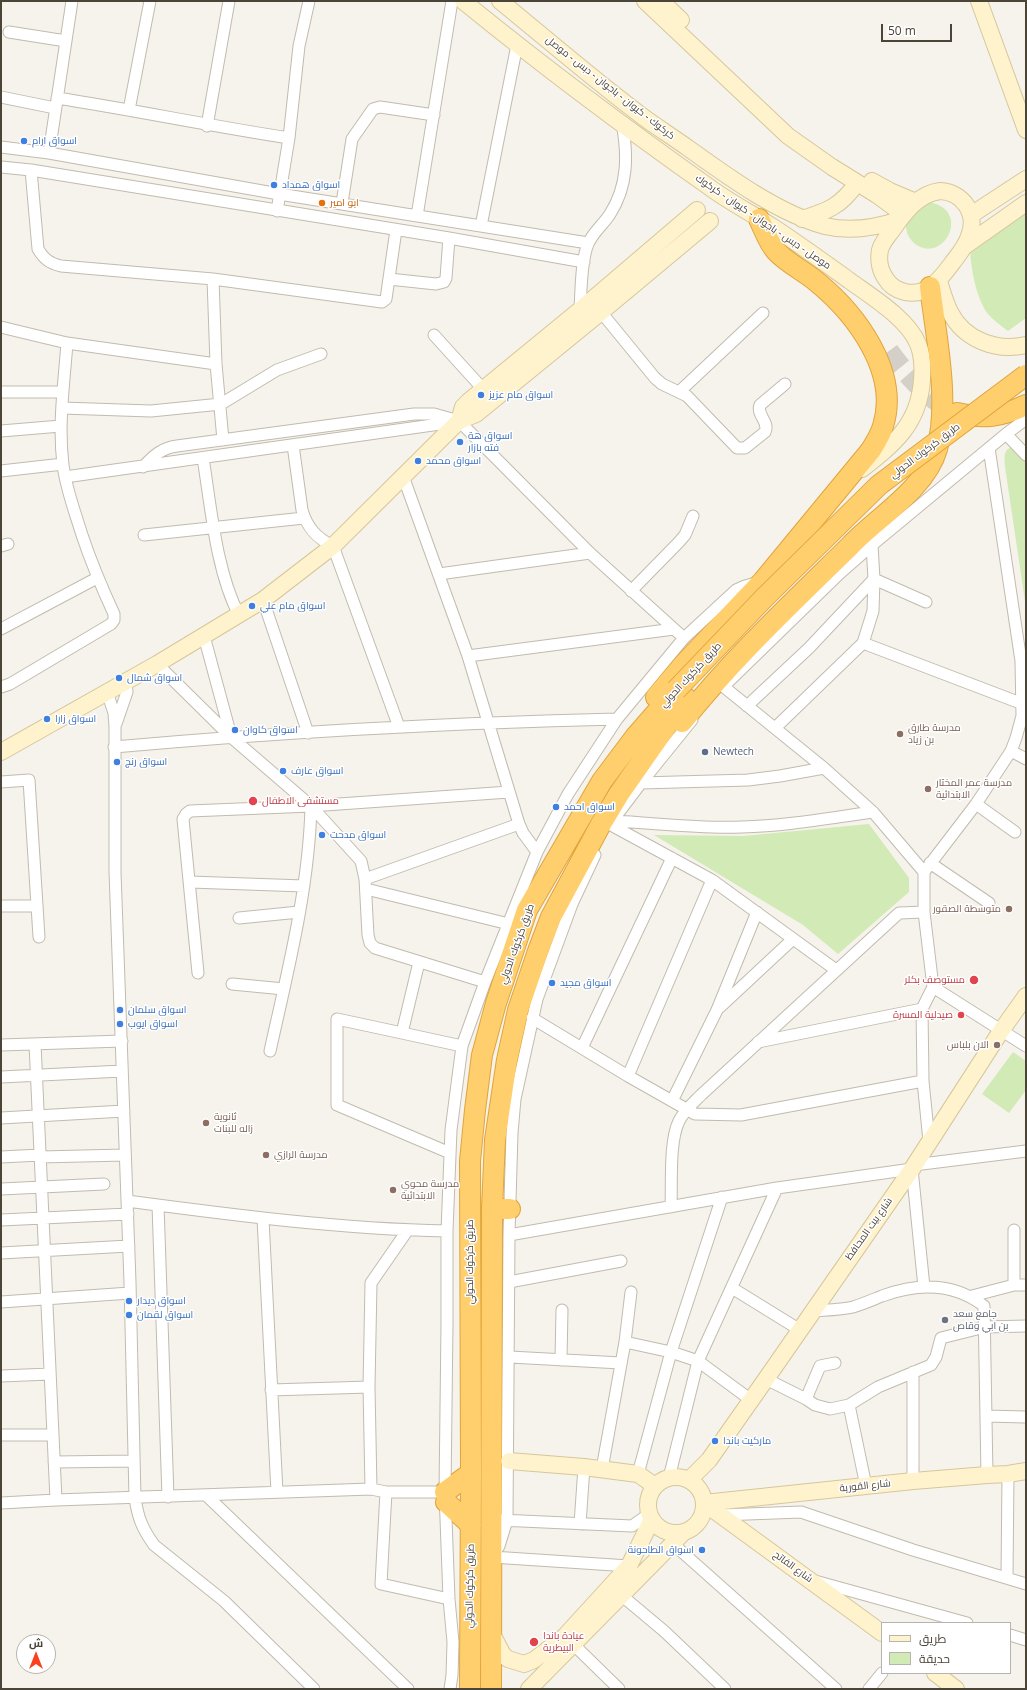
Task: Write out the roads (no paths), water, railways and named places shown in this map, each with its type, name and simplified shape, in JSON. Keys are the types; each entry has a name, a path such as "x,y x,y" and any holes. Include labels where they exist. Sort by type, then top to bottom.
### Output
{"highway":[{"path":"765,223 787,247 832,282 850,299 889,351"},
{"path":"602,781 608,759 638,718 684,664 764,581 871,450 883,426 886,413 885,392 880,364 875,352 845,309 817,282 783,258 775,250 765,223"},
{"path":"619,794 639,775 686,716 714,684 862,544 918,483 932,462 937,451 941,426 942,398 935,284"},
{"name":"طريق كركوك الحولي","path":"491,1689 492,1557 500,1520 501,1209 495,1140 512,1031 545,953 551,917 619,794 681,694 764,598 880,485 1026,375"},
{"name":"طريق كركوك الحولي","path":"470,1689 470,1161 478,1084 490,1026 496,1003 527,910 602,781 635,737 731,647 863,515 924,464 1026,390"},
{"path":"957,413 971,416 990,417 1014,411 1026,405"},
{"path":"801,535 839,502 844,499 859,497 866,503 868,515 864,526 862,544"},
{"path":"490,1026 512,1031"},
{"path":"471,1473 446,1497 471,1525"}],"main road":[{"name":"موصل - دبس - باجوان - كيوان - كركوك","path":"463,1 517,45 713,190 765,223 871,296 899,319 913,334 918,344 923,364 921,388 914,414 900,437 891,447 843,485"},
{"name":"كركوك - كيوان - باجوان - دبس - موصل","path":"500,1 645,118 722,173 802,219 826,226 854,229 872,227 901,217"},
{"path":"645,1 767,110 835,159 890,191 916,202"},
{"path":"661,1 767,110 794,141 877,195 901,217"},
{"path":"979,1 1026,130"},
{"path":"971,215 1026,179"},
{"path":"802,219 822,213 837,206 857,183"},
{"path":"947,191 958,196 963,201 971,215 971,230 964,247 935,284 914,293 902,292 884,277 880,264 880,250 901,217 916,202 934,192 947,191"},
{"path":"964,247 1026,203"},
{"path":"1,752 126,682 239,615 263,600 333,546 459,421 476,414 601,312 697,210"},
{"path":"459,421 463,407 580,310 710,221"},
{"path":"871,296 884,277"},
{"path":"935,284 951,314 962,328 977,340 995,346 1014,348 1026,346"},
{"name":"شارع بيت المحافظ","path":"693,1484 913,1167 1001,1031 1026,996"},
{"path":"492,1634 503,1655 524,1664 569,1640 621,1595 684,1532 692,1528 699,1521 703,1512 704,1503 693,1484 682,1478 662,1482 638,1474 602,1469 509,1461"},
{"name":"شارع القورية","path":"704,1503 912,1481 1026,1472"},
{"path":"529,1689 629,1566 651,1516 649,1499 662,1482"},
{"name":"شارع الفاتح","path":"704,1503 881,1632"},
{"path":"651,1516 662,1529 676,1533 684,1532"},
{"path":"936,1674 956,1689"}],"street":[{"path":"49,153 72,1"},
{"path":"129,110 150,1"},
{"path":"207,126 229,1"},
{"path":"277,211 288,138 299,46 309,1"},
{"path":"417,216 452,1"},
{"path":"9,32 66,41"},
{"path":"481,226 517,45"},
{"path":"1,97 129,110 207,126 288,138"},
{"path":"342,203 352,139 373,109 380,107 434,115"},
{"path":"580,310 584,262 588,243 595,231 610,213 626,174 627,155 622,123"},
{"path":"1,147 49,153 279,194 588,243"},
{"path":"1,167 31,170 449,238 584,262"},
{"path":"31,170 38,249 43,258 51,263 61,266 213,279 382,302 386,299 396,230"},
{"path":"389,280 436,284 444,282 446,278 449,238"},
{"path":"213,279 216,364 223,440"},
{"path":"601,312 655,378 662,384 680,391 687,396 734,446 741,449 745,448 765,432 766,425 759,412 760,405 786,384"},
{"path":"680,391 763,314"},
{"path":"1,327 68,343 216,364"},
{"path":"434,335 483,389"},
{"path":"1,687 10,684 113,622 114,614 97,578 72,506 65,477 61,426 68,343"},
{"path":"62,408 151,411 220,404 277,370 321,354"},
{"path":"1,392 63,392"},
{"path":"143,467 152,456 168,448 414,414 434,414 459,421 590,554 684,638"},
{"path":"775,728 863,643 873,611 874,580 862,544 1026,419"},
{"path":"65,477 459,421"},
{"path":"1,431 61,426"},
{"path":"265,434 267,449"},
{"path":"1006,434 1026,455"},
{"path":"293,445 304,518 313,532 322,541 333,546 399,727"},
{"path":"929,1141 923,1081 922,1009 933,987 924,912 927,868 976,804 1010,751 1020,726 1025,703 1021,661 989,448"},
{"path":"204,458 214,527 227,587 239,615"},
{"path":"1,471 63,464"},
{"path":"403,476 468,656 519,824 523,833 537,852"},
{"path":"631,591 685,535 693,516"},
{"path":"144,535 304,518"},
{"path":"438,574 590,554"},
{"path":"651,1516 632,1526 500,1520 509,1461 510,1358 500,1323 509,1282 509,1235 501,1209 512,1133 515,1099 545,953 572,904 612,823 641,783 692,721 836,568"},
{"path":"1,629 97,578"},
{"path":"874,580 926,602"},
{"path":"747,706 809,648 874,580"},
{"path":"450,1689 453,1642 448,1599 446,1497 448,1324 447,1232 451,1124 462,1046 485,982 537,852 568,794 617,719 684,638 736,590 764,581"},
{"path":"263,600 308,733"},
{"path":"468,656 674,629"},
{"path":"204,636 231,736"},
{"path":"863,643 1025,703"},
{"path":"157,664 231,736 311,806 361,861 366,884 368,935 370,943 380,951 485,982"},
{"path":"115,727 127,692 126,682"},
{"path":"724,687 824,768 873,812 927,868 989,903"},
{"path":"107,692 114,713 115,727 115,872 128,1214 135,1498 139,1519 146,1534 154,1545 224,1601 314,1689"},
{"path":"114,747 231,736 488,722 617,719"},
{"path":"1010,751 1026,759"},
{"path":"641,783 748,780 824,768"},
{"path":"1,782 29,780 39,937"},
{"path":"198,973 183,819 190,811 311,806 509,792"},
{"path":"976,804 1015,832"},
{"path":"270,1051 304,886 310,837 311,806"},
{"path":"612,823 741,827 807,822 873,812"},
{"path":"612,823 712,880 836,970"},
{"path":"366,884 519,824"},
{"path":"582,1048 672,858"},
{"path":"628,1076 712,880"},
{"path":"190,882 304,886"},
{"path":"366,884 509,924"},
{"path":"1,906 36,906"},
{"path":"239,918 299,912"},
{"path":"672,1102 717,1010 757,912"},
{"path":"671,1207 675,1133 680,1120 687,1110 899,913 924,912"},
{"path":"717,1010 793,939"},
{"path":"402,1033 419,962"},
{"path":"232,984 284,989"},
{"path":"933,987 1026,1046"},
{"path":"758,1043 922,1009"},
{"path":"532,1018 672,1102 695,1114 741,1115 923,1081"},
{"path":"450,1154 337,1105 337,1019 462,1046"},
{"path":"1,1045 122,1041"},
{"path":"35,1044 56,1500"},
{"path":"1,1077 122,1071"},
{"path":"1,1118 124,1111"},
{"path":"509,1235 777,1188 1026,1151"},
{"path":"1,1157 125,1155"},
{"path":"913,1167 924,1287"},
{"path":"1,1189 104,1184"},
{"path":"662,1482 698,1361 777,1188"},
{"path":"638,1474 672,1352 722,1198"},
{"path":"127,1201 263,1219 407,1231 447,1232"},
{"path":"158,1205 168,1496"},
{"path":"1,1220 128,1214"},
{"path":"263,1219 277,1492"},
{"path":"1014,1230 1014,1284"},
{"path":"371,1489 369,1387 371,1283 407,1231"},
{"path":"1,1254 129,1246"},
{"path":"509,1282 621,1261"},
{"path":"972,1296 1014,1284 1026,1285"},
{"path":"813,1311 851,1307 907,1289 924,1287 946,1288 972,1296 984,1306 987,1475"},
{"path":"732,1288 800,1330"},
{"path":"602,1469 625,1342 630,1292"},
{"path":"1,1302 46,1298 130,1294"},
{"path":"561,1360 562,1310"},
{"path":"766,1379 806,1398 815,1405 830,1409 849,1405 878,1387 929,1366 934,1362 941,1338 985,1327 1026,1326"},
{"path":"625,1342 672,1352 698,1361 751,1400"},
{"path":"510,1358 621,1363"},
{"path":"806,1398 820,1366 835,1363"},
{"path":"912,1372 912,1481"},
{"path":"1,1376 50,1374"},
{"path":"271,1390 369,1387"},
{"path":"849,1405 866,1486"},
{"path":"986,1416 1025,1417"},
{"path":"1,1435 53,1435"},
{"path":"54,1462 134,1461"},
{"path":"580,1524 584,1467"},
{"path":"1007,1578 1008,1474"},
{"path":"1,1503 371,1489 386,1492 446,1497"},
{"path":"386,1492 381,1584 448,1599"},
{"path":"801,1512 807,1492"},
{"path":"207,1496 408,1689"},
{"path":"721,1516 801,1512 913,1550 1026,1584"},
{"path":"672,1544 834,1689"},
{"path":"492,1557 629,1566"},
{"path":"810,1579 963,1622"},
{"path":"621,1595 664,1632 725,1689"},
{"path":"1011,1635 1026,1640"},
{"path":"569,1640 619,1689"},
{"path":"869,1689 881,1674"}],"tunnel":[{"path":"889,351 919,386 936,401 956,413"}],"place":[{"name":"اسواق ارام","path":"24,141"},
{"name":"اسواق همداد","path":"274,185"},
{"name":"ابو امير","path":"322,203"},
{"name":"اسواق مام عزيز","path":"481,395"},
{"name":"اسواق هة فته بازار","path":"460,442"},
{"name":"اسواق محمد","path":"418,461"},
{"name":"اسواق مام علي","path":"252,606"},
{"name":"اسواق شمال","path":"119,678"},
{"name":"اسواق زارا","path":"47,719"},
{"name":"اسواق كاوان","path":"235,730"},
{"name":"مدرسة طارق بن زياد","path":"900,734"},
{"name":"Newtech","path":"705,752"},
{"name":"اسواق رنج","path":"117,762"},
{"name":"اسواق عارف","path":"283,771"},
{"name":"مدرسة عمر المختار الابتدائية","path":"928,789"},
{"name":"مستشفى الاطفال","path":"253,801"},
{"name":"اسواق احمد","path":"556,807"},
{"name":"اسواق مدحت","path":"322,835"},
{"name":"متوسطة الصقور","path":"1009,909"},
{"name":"مستوصف بكلر","path":"974,980"},
{"name":"اسواق مجيد","path":"552,983"},
{"name":"اسواق سلمان","path":"120,1010"},
{"name":"صيدلية المسرة","path":"961,1015"},
{"name":"اسواق ايوب","path":"120,1024"},
{"name":"الان بلباس","path":"997,1045"},
{"name":"ثانوية زاله للبنات","path":"206,1123"},
{"name":"مدرسة الرازي","path":"266,1155"},
{"name":"مدرسة محوي الابتدائية","path":"393,1190"},
{"name":"اسواق ديدار","path":"129,1301"},
{"name":"اسواق لقمان","path":"129,1315"},
{"name":"جامع سعد بن ابي وقاص","path":"945,1320"},
{"name":"ماركيت باندا","path":"715,1441"},
{"name":"اسواق الطاحونة","path":"702,1550"},
{"name":"عيادة باندا البيطرية","path":"534,1642"}]}
